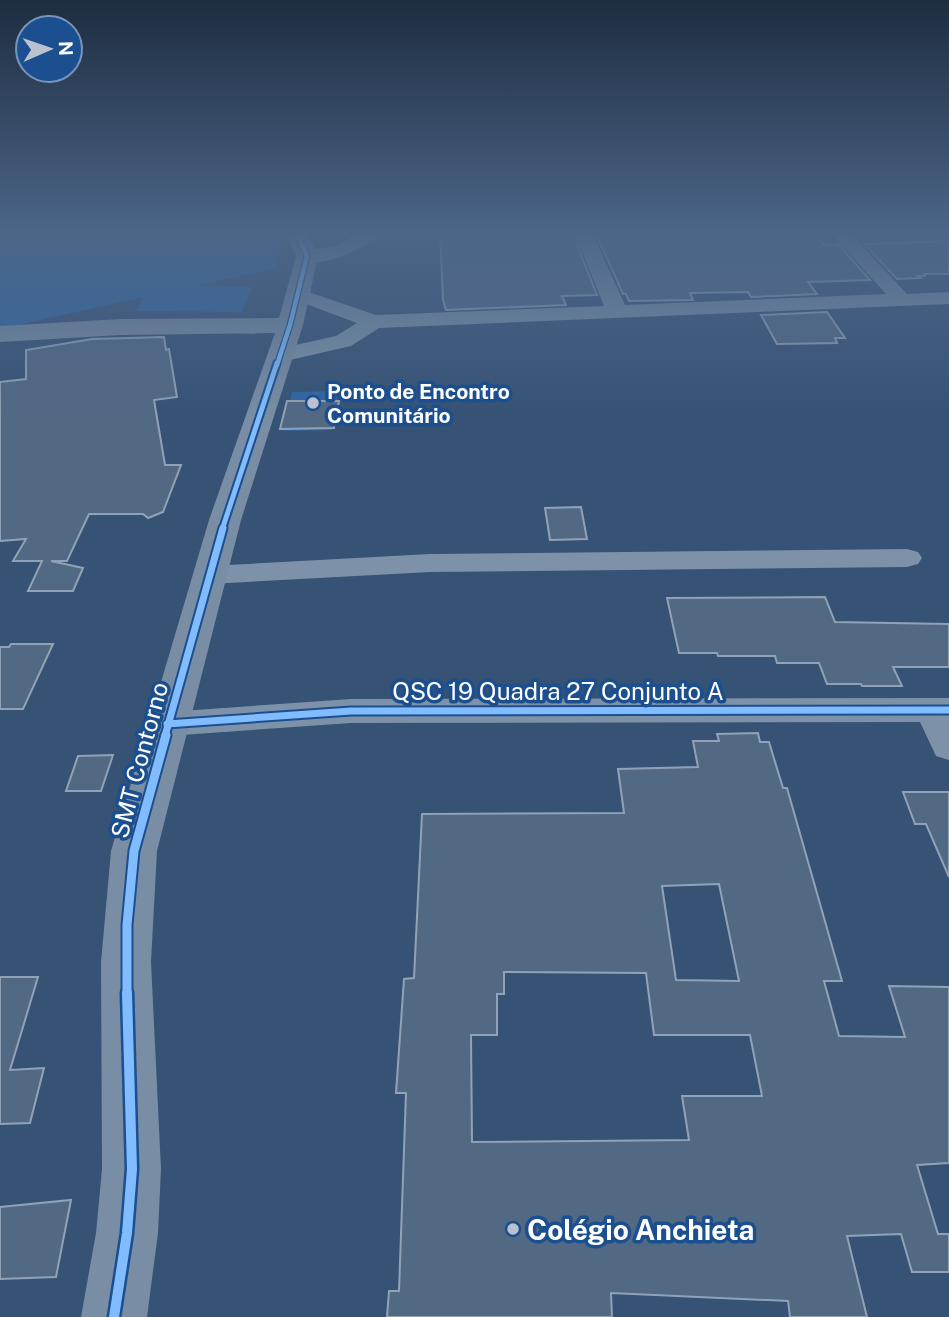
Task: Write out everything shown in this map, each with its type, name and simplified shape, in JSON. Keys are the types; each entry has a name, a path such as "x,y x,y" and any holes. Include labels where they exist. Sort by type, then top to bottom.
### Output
{"street":[{"path":"0,334 121,327 287,293"},
{"name":"SMT Contorno","path":"114,1317 123,1266 132,1151 126,899 134,851 167,724 294,293"},
{"path":"295,293 343,341 374,323"},
{"path":"298,293 374,323 949,298"},
{"path":"609,293 617,311"},
{"path":"896,293 901,299"},
{"path":"210,575 430,563 906,558"},
{"path":"941,710 949,747"},
{"name":"QSC 19 Quadra 27 Conjunto A","path":"167,724 351,711 941,710"}],"shaded area":[{"path":"0,293 249,293 242,312 136,311 143,297 0,329"},
{"name":"Ponto de Encontro Comunitário","path":"338,391 332,430 284,431 292,392"}],"building":[{"path":"443,293 597,295 562,296 566,305 446,310"},
{"path":"690,293 693,300 629,301 626,294 623,294"},
{"path":"749,293 817,294 751,297"},
{"path":"827,312 845,338 835,338 837,343 777,344 761,315"},
{"path":"164,337 166,350 169,349 177,397 154,400 165,465 181,465 163,512 148,518 143,514 89,514 67,561 51,561 83,568 73,591 28,591 42,561 13,561 26,539 0,541 0,382 26,379 26,350 92,339"},
{"name":"Ponto de Encontro Comunitário","path":"287,401 339,401 334,428 280,429"},
{"path":"581,507 587,539 550,540 545,508"},
{"path":"825,597 835,622 949,624 949,667 893,667 902,686 862,686 827,684 819,663 777,663 775,656 679,653 667,598"},
{"path":"11,644 53,644 23,709 0,709 0,647 9,647"},
{"path":"758,733 760,742 769,742 783,788 787,788 842,981 824,981 839,1036 905,1037 889,986 949,987 949,1163 917,1165 938,1234 949,1234 949,1272 912,1272 901,1234 847,1236 867,1317 790,1317 788,1301 611,1293 612,1317 387,1317 389,1291 399,1291 406,1093 396,1093 404,979 414,978 422,814 624,813 618,769 698,767 693,741 719,741 717,734","holes":["719,884 739,981 676,980 662,886","504,972 646,973 654,1035 750,1035 762,1096 682,1096 689,1140 472,1142 471,1035 497,1035 497,994 504,994"]},
{"path":"113,755 101,791 66,791 78,756"},
{"path":"903,792 949,792 949,877 926,824 915,824"},
{"path":"0,977 38,977 10,1070 44,1068 30,1123 0,1124"},
{"path":"71,1200 56,1277 0,1279 0,1207"}],"cycle path":[{"path":"114,1317 127,1233 132,1169 126,962 129,888 134,851 225,520 290,325 298,293"},
{"path":"167,724 351,711 949,710"}],"place":[{"name":"Ponto de Encontro Comunitário","path":"313,403"},
{"name":"Colégio Anchieta","path":"513,1229"}]}
